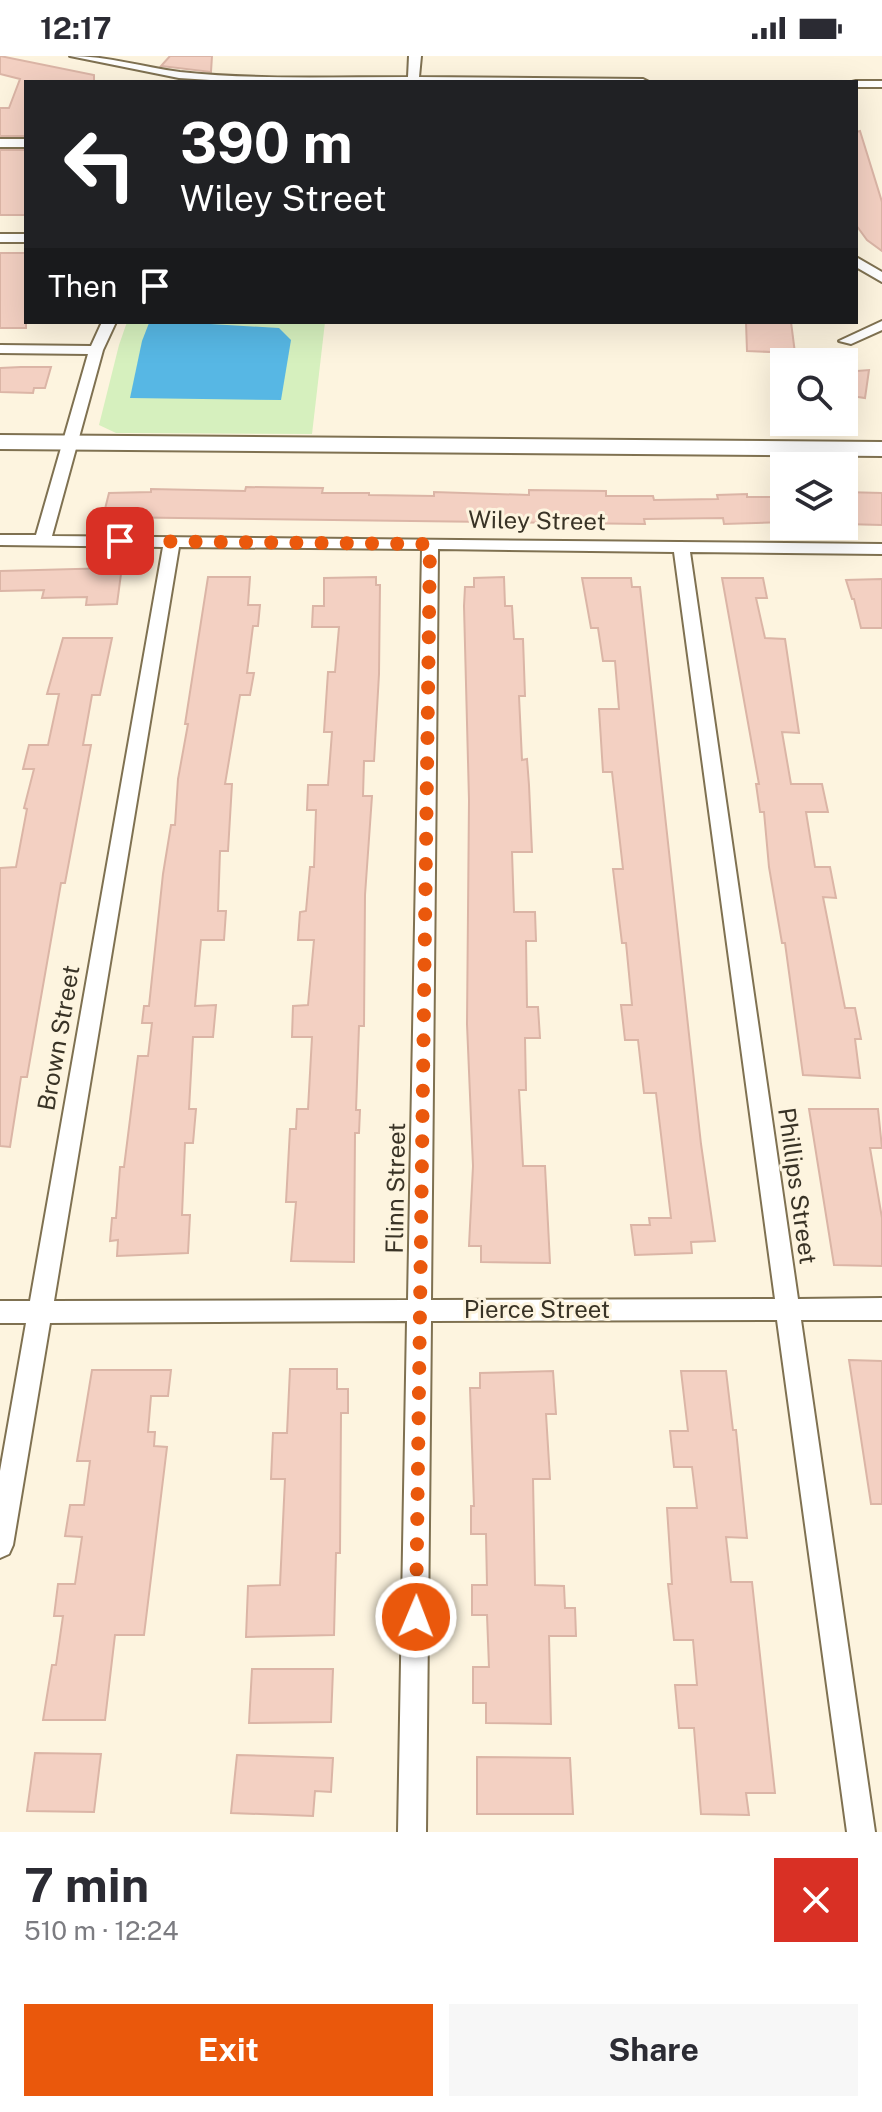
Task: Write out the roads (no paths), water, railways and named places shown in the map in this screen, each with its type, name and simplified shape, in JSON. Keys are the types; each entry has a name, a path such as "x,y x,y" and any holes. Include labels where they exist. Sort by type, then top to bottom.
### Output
{"main road":[{"path":"0,442 882,449"}],"street":[{"path":"76,56 179,75 252,80"},
{"path":"413,80 415,56"},
{"path":"858,84 882,84"},
{"path":"0,143 24,143"},
{"path":"0,238 24,238"},
{"path":"858,262 882,278"},
{"path":"43,540 96,350 108,324"},
{"path":"846,341 882,325"},
{"path":"0,349 96,350"},
{"name":"Wiley Street","path":"0,540 882,549"},
{"name":"Brown Street","path":"0,1545 172,541"},
{"name":"Flinn Street","path":"412,1832 430,544"},
{"name":"Phillips Street","path":"681,547 861,1832"},
{"name":"Pierce Street","path":"0,1312 882,1309"}],"water":[{"path":"149,324 279,328 291,340 281,400 130,398"}]}
